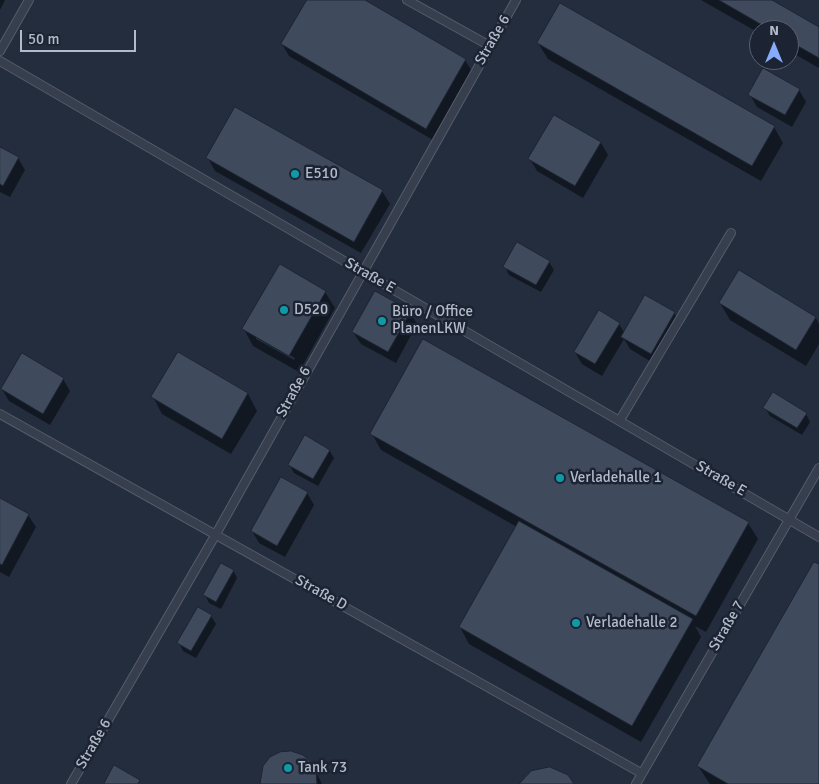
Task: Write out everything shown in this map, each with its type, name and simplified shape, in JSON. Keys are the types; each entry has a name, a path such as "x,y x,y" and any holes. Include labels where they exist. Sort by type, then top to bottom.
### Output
{"lane":[{"path":"0,51 29,0"},
{"path":"408,0 490,46"},
{"name":"Straße 6","path":"71,784 216,534 361,272 516,0"},
{"name":"Straße E","path":"0,61 819,537"},
{"path":"620,420 731,233"},
{"name":"Straße D","path":"0,414 641,773"},
{"name":"Straße 7","path":"636,784 819,468"}],"building":[{"path":"307,0 365,0 466,59 426,129 281,44"},
{"path":"719,0 772,0 819,27 819,58 799,47 799,20 754,20"},
{"path":"560,3 775,126 752,166 537,43"},
{"path":"762,70 767,70 800,89 785,115 748,95"},
{"name":"E510","path":"235,107 383,190 354,242 206,158"},
{"path":"554,115 601,142 575,186 528,159"},
{"path":"0,147 19,157 3,186 0,184"},
{"path":"517,242 550,261 536,285 503,267"},
{"name":"D520","path":"280,264 326,291 289,356 242,329"},
{"path":"739,270 816,317 796,350 719,303"},
{"name":"Büro / Office PlanenLKW","path":"375,291 411,311 388,352 352,332"},
{"path":"645,295 675,312 651,354 621,337"},
{"path":"599,310 620,323 595,364 574,352"},
{"name":"Verladehalle 1","path":"423,339 749,522 696,616 370,434"},
{"path":"178,352 248,393 222,439 151,397"},
{"path":"22,353 64,378 43,414 1,389"},
{"path":"773,392 807,413 797,428 763,408"},
{"path":"305,435 330,450 313,479 288,465"},
{"path":"281,477 308,492 277,546 251,531"},
{"path":"0,498 29,514 2,565 0,564"},
{"name":"Verladehalle 2","path":"519,521 693,619 632,726 459,627"},
{"path":"814,562 819,564 819,784 728,784 697,766"},
{"path":"221,563 234,570 216,602 203,595"},
{"path":"198,607 212,615 191,651 177,643"},
{"name":"Tank 73","path":"291,751 303,755 310,761 316,770 317,784 260,784 263,766 270,757 280,752"},
{"path":"114,765 140,780 138,784 104,784"},
{"path":"550,767 568,775 574,784 519,784 531,771"}],"place":[{"name":"E510","path":"295,174"},
{"name":"D520","path":"284,310"},
{"name":"Büro / Office PlanenLKW","path":"382,321"},
{"name":"Verladehalle 1","path":"560,478"},
{"name":"Verladehalle 2","path":"576,623"},
{"name":"Tank 73","path":"288,768"}]}
